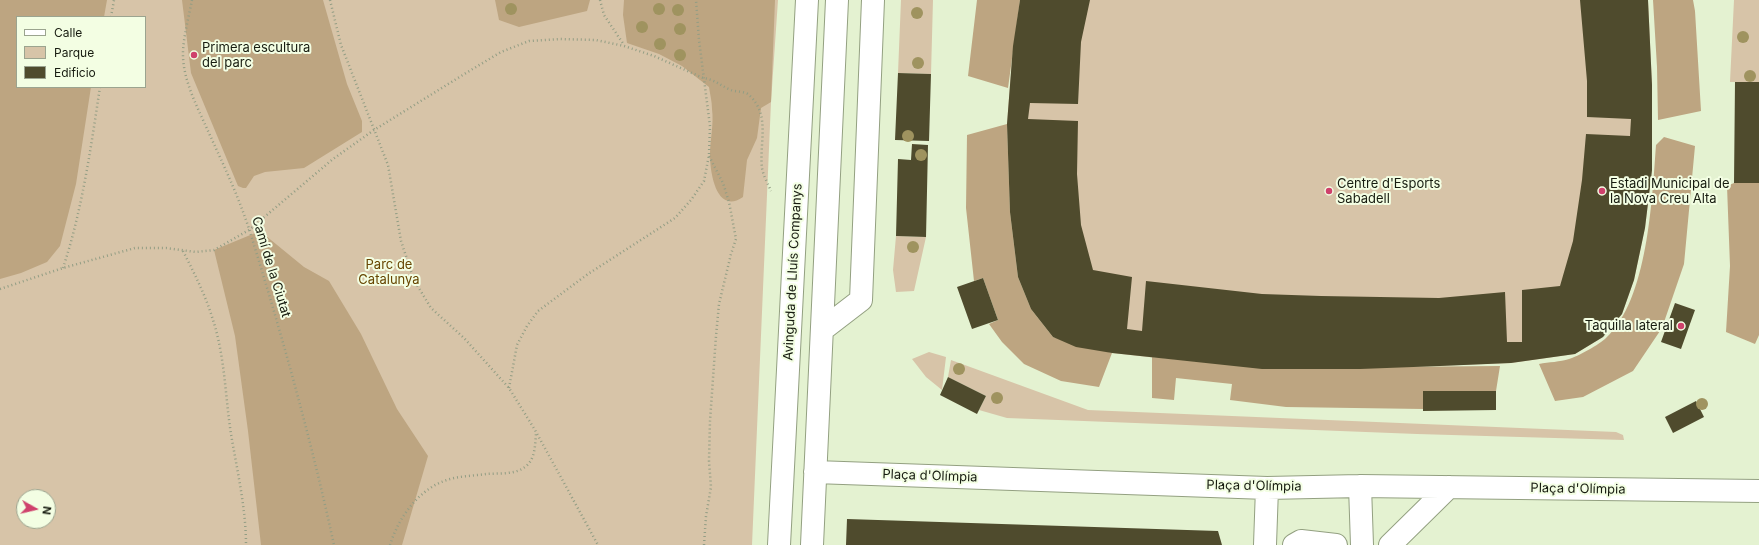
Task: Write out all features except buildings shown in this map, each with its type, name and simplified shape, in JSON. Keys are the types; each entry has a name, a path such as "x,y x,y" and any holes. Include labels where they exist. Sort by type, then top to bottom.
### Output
{"street":[{"name":"Avinguda de Lluís Companys","path":"779,545 808,0"},
{"path":"812,545 837,0"},
{"path":"822,330 861,300 874,0"},
{"path":"785,414 815,472"},
{"name":"Plaça d'Olímpia","path":"815,472 1267,488 1360,486 1759,491"},
{"path":"1360,486 1362,545"},
{"path":"1265,545 1267,488"},
{"path":"1390,545 1449,488"},
{"path":"1294,545 1301,541 1336,545"}],"path":[{"path":"111,16 114,0"},
{"name":"Camí de la Ciutat","path":"192,0 183,50 184,66 190,90 242,207 281,331 313,452 334,545"},
{"path":"330,0 341,45 388,165 401,241 414,280 431,308 464,338 508,388 536,433 598,545"},
{"path":"600,0 604,15 624,46"},
{"path":"508,388 517,345 527,326 538,311 585,277 675,218 691,200 704,181 709,155 710,126 703,78 696,0"},
{"path":"0,289 62,268 135,248 196,252 214,250 249,230 332,159 374,130 483,62 501,52 529,41 560,39 596,40 624,46 654,56 731,90 748,94 761,116 763,127 762,168 773,197"},
{"path":"62,268 74,232 90,152 100,88"},
{"path":"704,545 706,516 711,487 709,461 710,421 719,304 736,239 729,202 723,183 709,155"},
{"path":"182,250 202,289 213,318 221,353 228,416 242,500 246,545"},
{"path":"390,545 407,511 424,493 444,481 468,476 515,472 526,467 532,460 536,433"}],"green space":[{"name":"Parc de Catalunya","path":"0,0 778,0 771,102 752,545 0,545"},
{"path":"901,0 933,0 931,74 898,73"},
{"name":"Centre d'Esports Sabadell","path":"1020,0 1648,0 1652,85 1652,170 1645,228 1634,280 1622,314 1603,337 1575,354 1511,363 1360,369 1185,361 1112,353 1053,337 1031,309 1018,277 1010,212 1007,124 1013,46"},
{"path":"1734,0 1759,0 1759,82 1730,82"},
{"path":"896,236 926,237 914,291 896,292 893,270"},
{"path":"929,352 946,357 942,390 926,377 912,359"},
{"path":"951,360 1088,410 1616,432 1623,435 1624,440 1417,434 1007,418 979,410 986,396 948,377"}],"shaded area":[{"path":"0,0 107,0 104,16 16,16 16,88 91,88 76,184 60,246 47,262 21,273 0,279"},
{"path":"182,0 323,0 347,84 362,121 362,132 304,168 265,172 254,176 246,188 238,186 191,73"},
{"path":"495,0 590,0 587,11 519,27 499,20"},
{"path":"624,0 775,0 771,102 761,108 757,138 747,160 743,197 734,201 727,201 721,197 714,181 710,163 712,104 709,87 682,66 659,54 627,43 623,15"},
{"path":"977,0 1020,0 1008,88 968,76"},
{"path":"1653,0 1693,0 1695,11 1701,111 1658,120 1657,67"},
{"path":"1007,124 1010,212 1018,277 1031,309 1053,337 1112,353 1099,387 1061,381 1024,364 1002,342 989,324 998,320 983,278 974,281 966,208 967,135"},
{"path":"1664,137 1695,146 1684,264 1662,328 1633,371 1583,397 1555,401 1539,364 1573,358 1599,344 1620,321 1631,299 1645,248 1656,145"},
{"path":"1734,183 1759,183 1759,335 1755,344 1726,332 1730,266 1727,186"},
{"path":"260,231 304,267 329,281 361,334 397,409 428,456 402,545 261,545 235,336 214,250"},
{"path":"1152,357 1265,368 1500,366 1496,391 1423,391 1423,409 1286,407 1230,400 1232,384 1176,378 1174,400 1152,398"}],"place":[{"name":"Primera escultura del parc","path":"194,55"},
{"name":"Centre d'Esports Sabadell","path":"1329,191"},
{"name":"Estadi Municipal de la Nova Creu Alta","path":"1602,191"},
{"name":"Taquilla lateral","path":"1681,326"}]}
